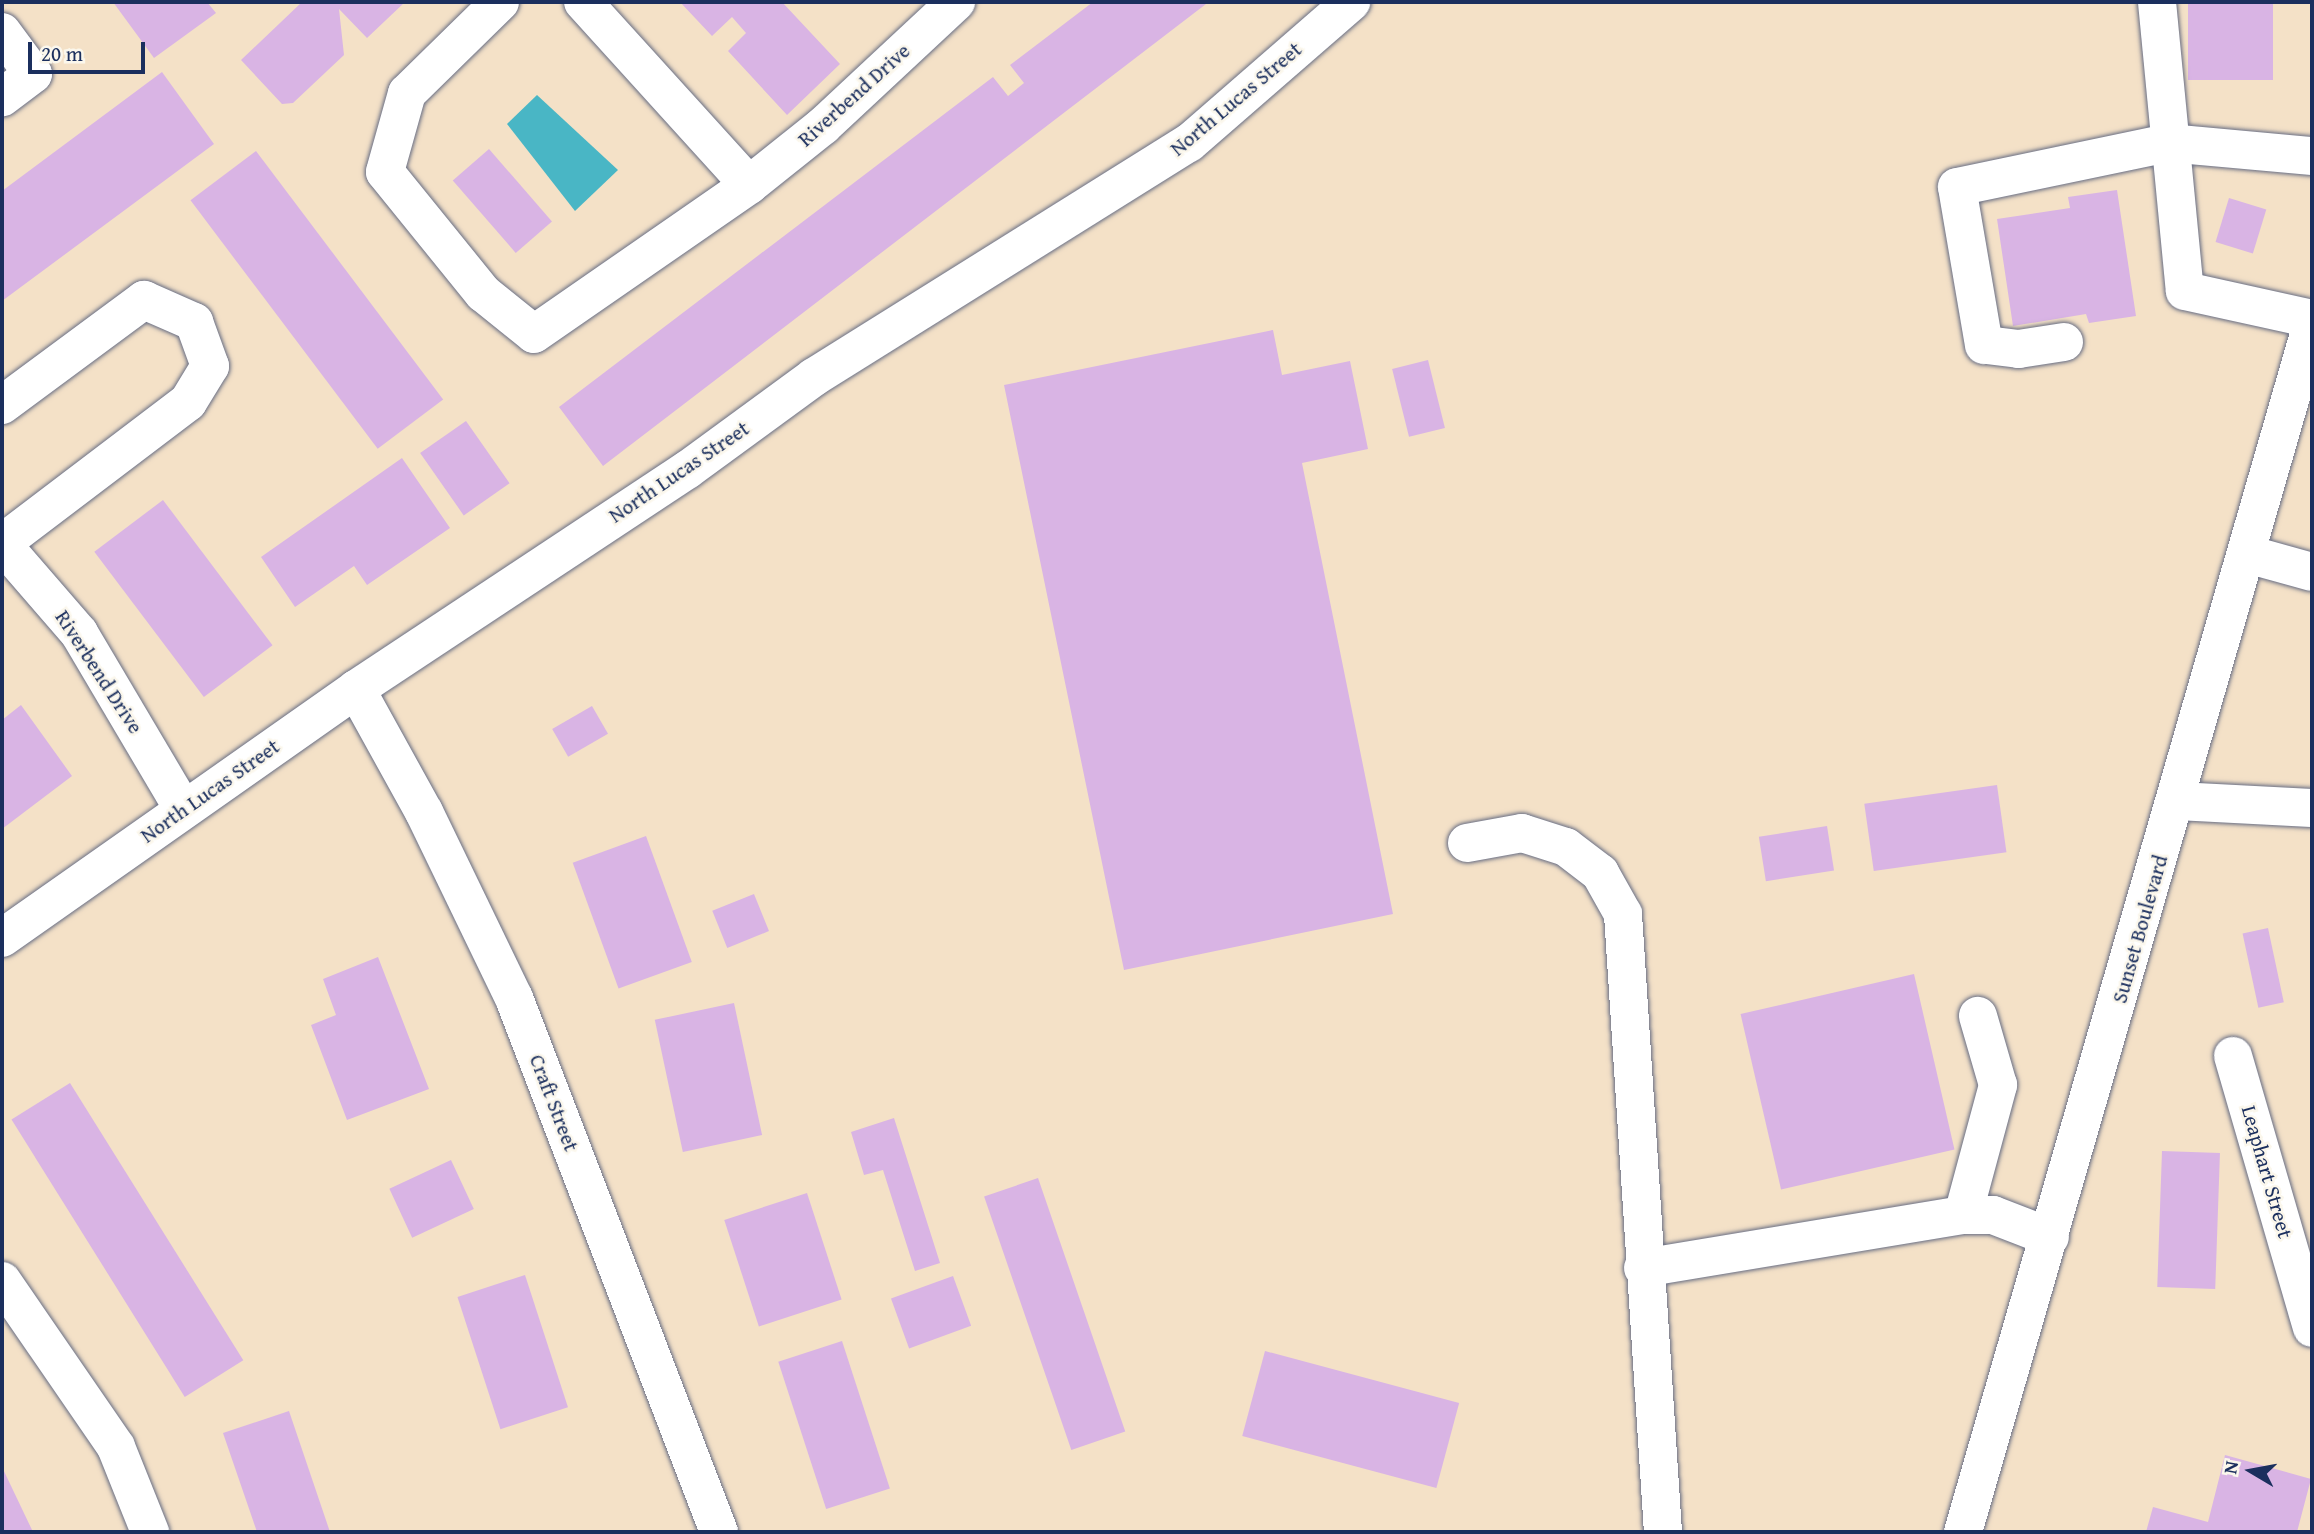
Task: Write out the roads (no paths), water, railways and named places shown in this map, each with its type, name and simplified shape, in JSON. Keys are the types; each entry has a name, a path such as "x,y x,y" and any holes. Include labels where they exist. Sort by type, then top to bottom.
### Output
{"street":[{"name":"Riverbend Drive","path":"500,2 407,93 385,172 484,293 534,334 749,185 822,126 956,2"},
{"path":"583,2 749,185"},
{"name":"North Lucas Street","path":"2,938 356,689 687,470 814,377 1189,144 1351,2"},
{"path":"2157,2 2168,143 2185,292 2312,322"},
{"path":"2,32 33,74 2,97"},
{"path":"2064,342 2019,349 1984,345 1957,187 2168,143 2312,156"},
{"path":"2,405 144,299 194,322 211,366 188,402 8,561"},
{"name":"Sunset Boulevard","path":"1963,1532 2177,801 2312,322"},
{"path":"2247,554 2312,572"},
{"name":"Riverbend Drive","path":"8,561 79,633 183,809"},
{"name":"Craft Street","path":"356,689 424,812 514,998 719,1532"},
{"path":"2177,801 2312,808"},
{"path":"1467,843 1522,833 1566,847 1600,873 1623,914 1643,1268 1663,1532"},
{"path":"1963,1215 1998,1085 1978,1016"},
{"name":"Leaphart Street","path":"2233,1056 2312,1328"},
{"path":"1643,1268 1963,1215 1993,1214 2050,1237"},
{"path":"2,1281 116,1447 150,1532"}],"water":[{"path":"537,95 618,170 575,211 507,124"}]}
